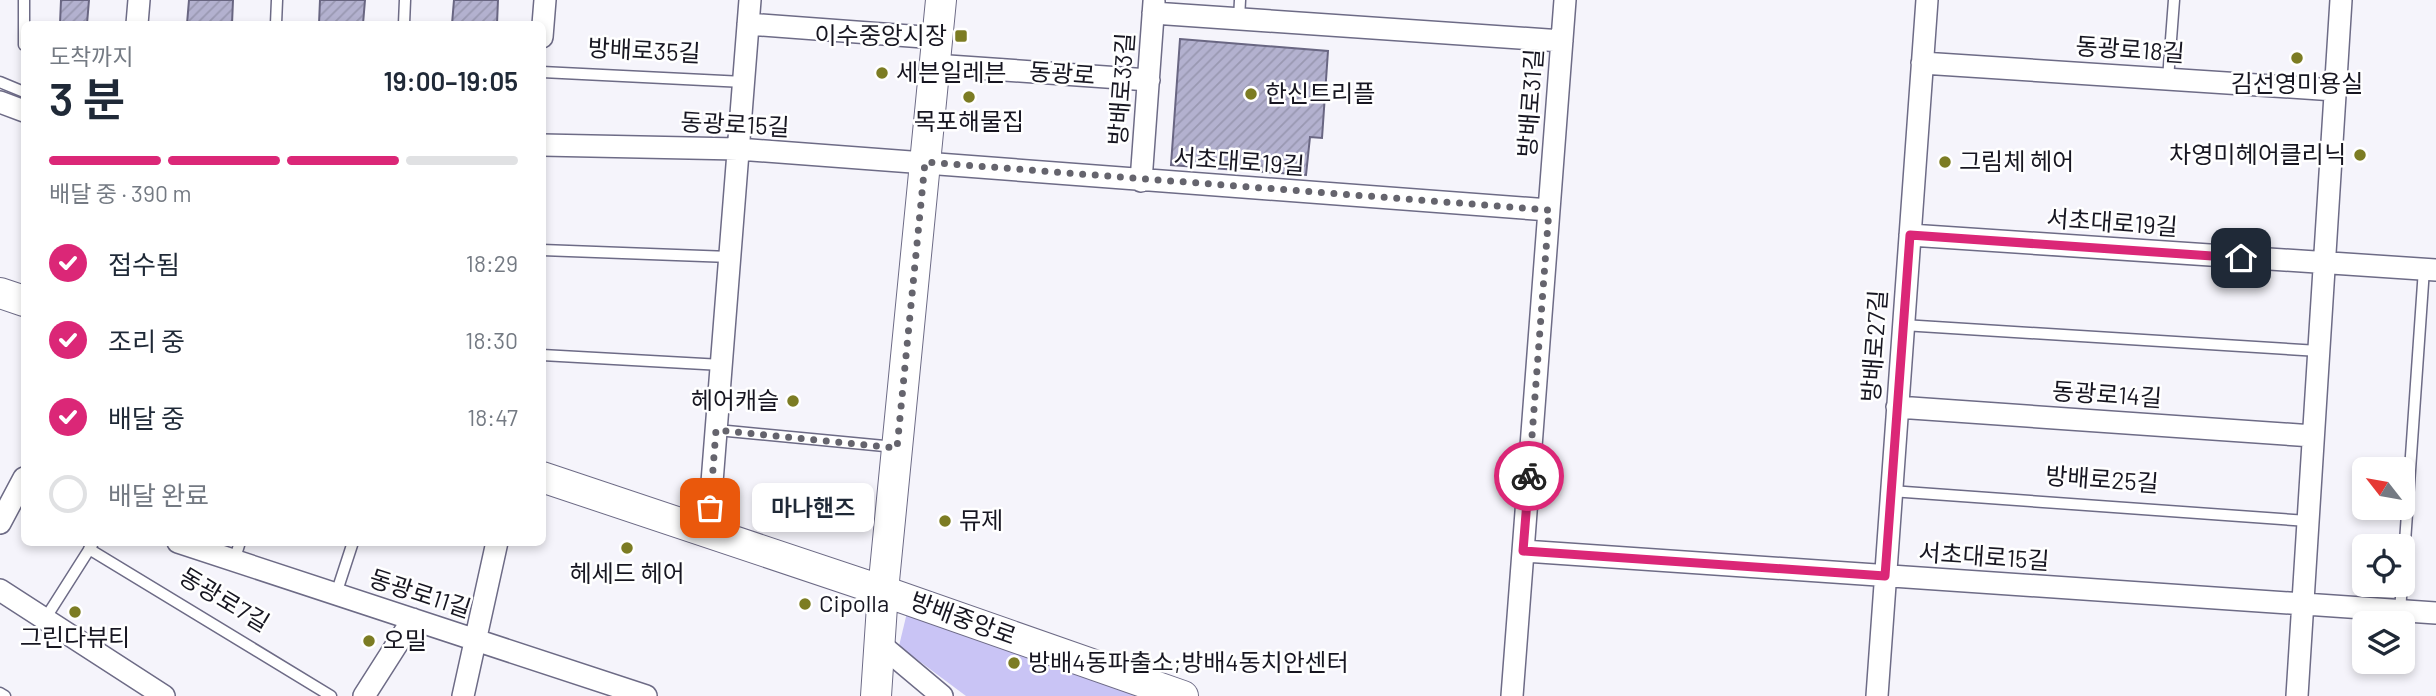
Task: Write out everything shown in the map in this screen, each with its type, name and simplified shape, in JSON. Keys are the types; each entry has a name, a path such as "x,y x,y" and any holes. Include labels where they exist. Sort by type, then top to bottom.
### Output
{"street":[{"path":"136,21 139,0"},
{"path":"543,21 545,0"},
{"path":"708,533 750,0"},
{"path":"876,696 883,591 941,0"},
{"name":"방배로31길","path":"1523,551 1565,0"},
{"name":"방배로27길","path":"1877,696 1927,0"},
{"path":"2297,696 2341,0"},
{"path":"1154,7 1239,10 1562,41"},
{"name":"방배로33길","path":"1142,181 1154,7"},
{"name":"동광로","path":"748,24 1149,80"},
{"name":"동광로18길","path":"1922,63 2335,90"},
{"path":"0,102 21,110"},
{"name":"동광로15길","path":"546,145 738,149 925,162"},
{"name":"서초대로19길","path":"925,162 1142,181 1549,210"},
{"name":"서초대로19길","path":"1910,235 2430,270"},
{"path":"0,293 21,300"},
{"name":"동광로14길","path":"1898,407 2314,436"},
{"name":"방배중앙로","path":"546,478 883,591 1183,696"},
{"path":"0,523 17,486"},
{"name":"동광로11길","path":"202,546 237,552 337,594 646,696"},
{"path":"463,696 496,546"},
{"path":"1512,696 1523,551"},
{"name":"서초대로15길","path":"1523,551 2400,611"},
{"path":"0,590 164,696"},
{"name":"서초대로15길","path":"2415,612 2436,613"},
{"path":"364,696 413,620"},
{"path":"880,644 942,696"}],"lane":[{"path":"24,0 24,21"},
{"path":"275,21 277,0"},
{"path":"404,21 405,0"},
{"path":"2168,79 2174,0"},
{"name":"방배로35길","path":"546,72 744,82"},
{"path":"0,82 21,91"},
{"path":"546,250 730,257"},
{"path":"2406,534 2430,270"},
{"path":"1903,325 2319,351"},
{"path":"546,355 722,365"},
{"path":"716,430 897,448"},
{"name":"방배로25길","path":"1891,491 2308,521"},
{"name":"동광로7길","path":"45,619 91,546 331,696"},
{"path":"337,594 352,546"},
{"path":"2400,611 2401,597"},
{"path":"0,693 5,696"}],"shaded area":[{"path":"910,600 1148,696 966,696 899,646"}],"building":[{"path":"61,0 89,0 87,21 60,21"},
{"path":"189,0 233,0 232,21 187,21"},
{"path":"320,0 365,0 363,21 319,21"},
{"path":"454,0 498,0 497,21 452,21"},
{"name":"한신트리플","path":"1180,39 1328,51 1322,138 1310,137 1306,175 1171,165"}],"way so far":[{"path":"710,508 716,430 897,448 925,162 1142,181 1549,210 1529,476"}],"place":[{"name":"이수중앙시장","path":"961,36"},
{"name":"김선영미용실","path":"2297,58"},
{"name":"세븐일레븐","path":"882,73"},
{"name":"한신트리플","path":"1251,94"},
{"name":"목포해물집","path":"969,97"},
{"name":"차영미헤어클리닉","path":"2360,155"},
{"name":"그림체 헤어","path":"1945,162"},
{"name":"헤어캐슬","path":"793,401"},
{"name":"마나핸즈","path":"710,508"},
{"name":"뮤제","path":"945,521"},
{"name":"헤세드 헤어","path":"627,548"},
{"name":"Cipolla","path":"805,604"},
{"name":"그린다뷰티","path":"75,612"},
{"name":"오밀","path":"369,641"},
{"name":"방배4동파출소;방배4동치안센터","path":"1014,663"}],"route":[{"path":"1529,476 1523,551 1885,576 1910,235 2241,258"}]}
